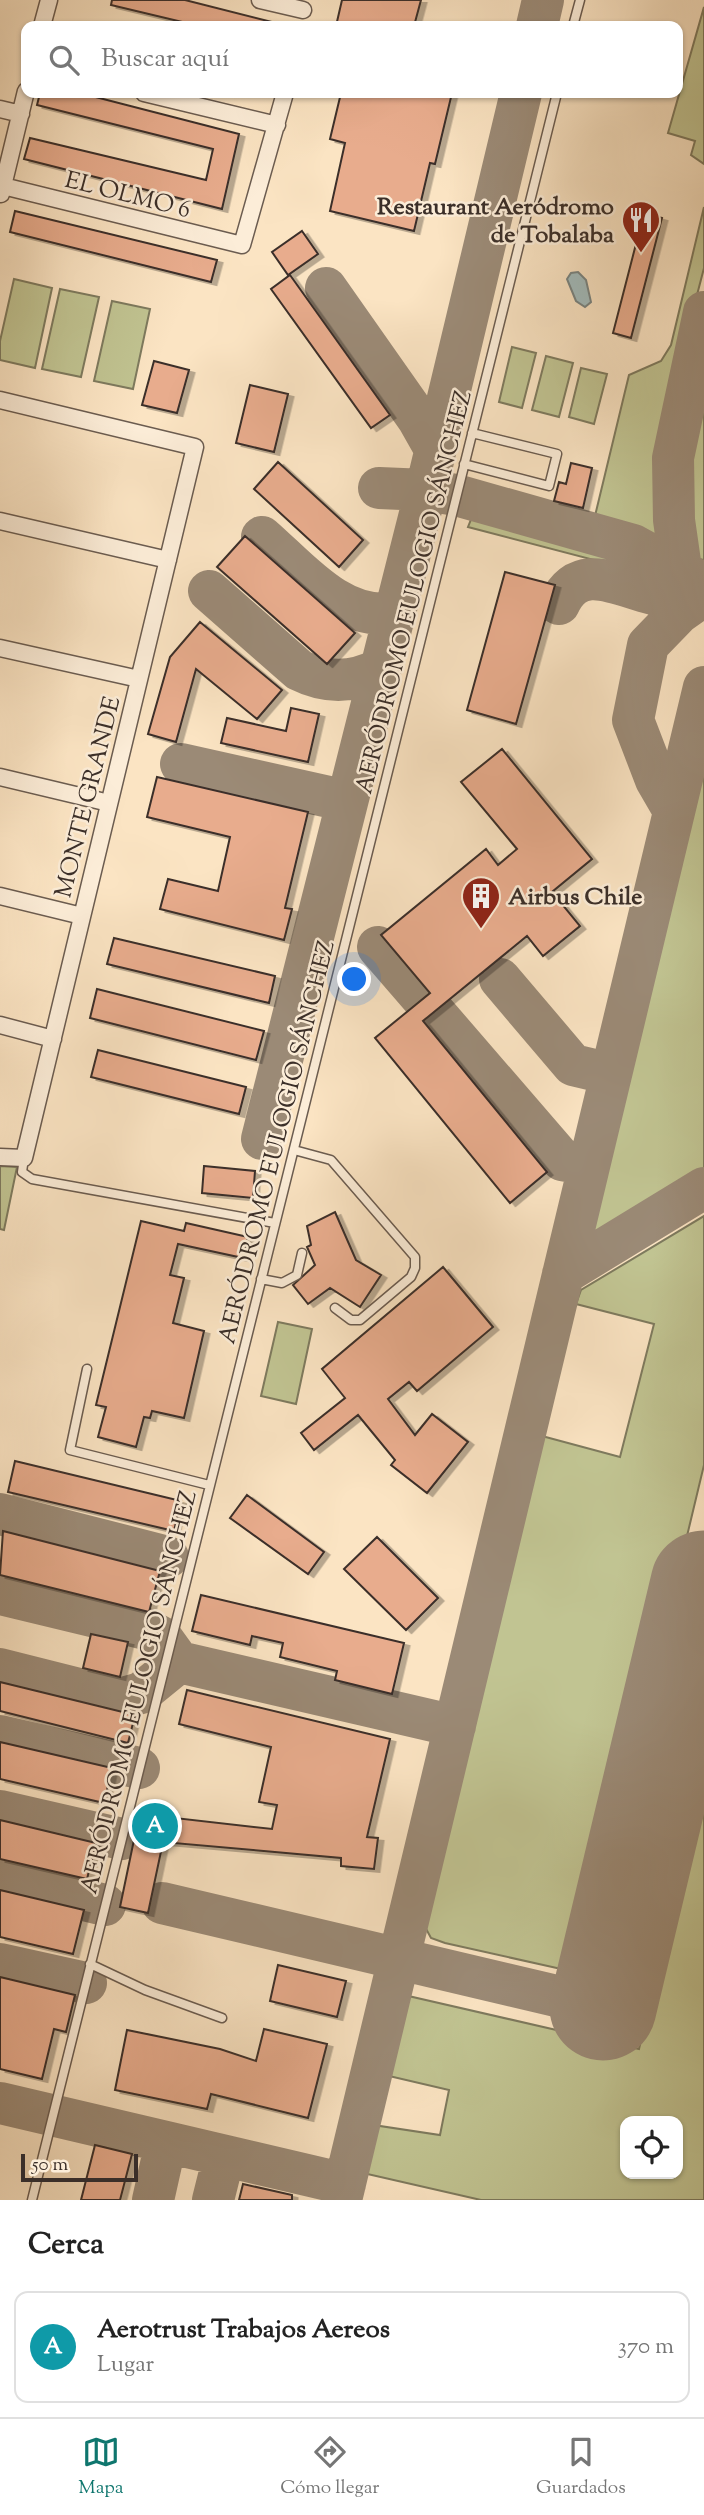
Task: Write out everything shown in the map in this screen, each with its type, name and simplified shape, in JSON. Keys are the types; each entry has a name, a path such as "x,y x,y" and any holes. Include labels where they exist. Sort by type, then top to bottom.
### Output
{"street":[{"path":"43,21 49,0"},
{"path":"260,0 303,12"},
{"path":"1,192 24,98"},
{"path":"165,98 277,125 284,98"},
{"path":"0,109 20,114"},
{"name":"EL OLMO 6","path":"1,192 242,245 277,125"},
{"name":"MONTE GRANDE","path":"0,400 195,447 24,1158"},
{"path":"0,521 168,560"},
{"path":"0,648 139,679"},
{"path":"0,777 109,803"},
{"path":"0,896 82,916"},
{"path":"0,1025 52,1039"},
{"path":"0,1157 24,1158"}],"lane":[{"path":"574,21 580,0"},
{"name":"AERÓDROMO EULOGIO SÁNCHEZ","path":"32,2200 556,98"},
{"path":"464,464 549,486 556,454 472,433"},
{"path":"294,1150 331,1160 415,1257 415,1268 411,1277 360,1320 351,1320 335,1308"},
{"path":"24,1158 22,1172 32,1179 275,1223"},
{"path":"261,1279 282,1283 297,1275 302,1253"},
{"path":"87,1369 70,1450 209,1485"},
{"path":"90,1964 145,1990 222,2018"}],"green space":[{"path":"704,7 704,164 691,155 695,141 668,133 678,98 683,98 683,80"},
{"path":"704,207 704,268 678,368 667,462 668,550 594,520 629,375 661,361 671,345"},
{"path":"14,279 52,288 35,368 0,360 0,341"},
{"path":"60,289 99,297 81,377 42,369"},
{"path":"112,301 150,309 133,389 94,381"},
{"path":"512,347 536,353 522,408 499,402"},
{"path":"546,356 573,363 559,417 532,410"},
{"path":"581,368 607,374 594,424 569,417"},
{"path":"691,392 704,393 704,560 693,558 682,520 683,451"},
{"path":"472,517 639,559 655,576 468,527"},
{"path":"704,754 704,1178 607,1240 597,1241 589,1233"},
{"path":"0,1166 17,1167 4,1230 0,1229"},
{"path":"704,1216 704,1465 585,1962 570,1971 431,1938 424,1925 542,1436 620,1457 654,1324 576,1304 581,1290"},
{"path":"278,1322 312,1329 296,1404 261,1396"},
{"path":"704,1773 704,2200 481,2200 363,2173 373,2125 440,2135 449,2090 389,2076 404,1995 639,2049"}],"water":[{"path":"578,272 586,280 591,302 585,307 576,301 567,279 571,273"}],"building":[{"path":"112,0 185,0 268,21 178,21 111,5"},
{"path":"342,0 421,0 415,21 337,21"},
{"path":"39,98 99,98 239,134 222,209 24,159 30,138 206,180 213,149 37,105"},
{"path":"340,98 451,98 435,164 430,163 414,231 330,211 345,143 330,139"},
{"path":"15,211 217,260 211,282 10,232"},
{"path":"644,213 662,218 631,338 613,333"},
{"path":"302,231 318,254 288,275 272,252"},
{"path":"290,275 390,415 371,428 271,289"},
{"path":"154,361 189,370 177,413 142,405"},
{"path":"250,385 288,394 274,452 236,443"},
{"path":"278,462 363,540 339,567 254,489"},
{"path":"571,463 592,468 583,508 554,501 559,482 566,484"},
{"path":"245,536 355,633 327,664 217,567"},
{"path":"505,572 555,585 516,724 467,710"},
{"path":"200,622 282,690 257,719 196,669 176,742 148,734 170,657"},
{"path":"291,708 319,714 308,762 221,743 227,718 286,731"},
{"path":"502,749 592,859 552,892 580,926 543,956 527,936 423,1021 547,1172 510,1203 375,1038 430,993 381,935 486,849 498,865 517,849 461,782"},
{"path":"157,777 308,812 285,908 292,909 284,940 160,909 168,879 218,891 230,837 147,817"},
{"path":"114,938 275,976 269,1003 107,964"},
{"path":"97,989 264,1031 256,1060 90,1018"},
{"path":"98,1050 246,1087 239,1114 91,1077"},
{"path":"204,1166 255,1171 253,1198 202,1193"},
{"path":"335,1212 356,1260 381,1275 360,1307 330,1288 308,1304 293,1285 315,1265 307,1247 311,1245 307,1226"},
{"path":"141,1221 184,1231 186,1223 248,1237 243,1258 178,1244 170,1275 184,1278 173,1323 204,1331 184,1418 152,1411 150,1418 144,1417 136,1447 98,1437 106,1407 96,1405"},
{"path":"443,1267 493,1327 417,1391 409,1382 388,1399 415,1435 432,1414 468,1442 427,1493 391,1465 395,1460 358,1415 314,1450 301,1433 345,1398 322,1369"},
{"path":"15,1461 181,1501 174,1531 8,1492"},
{"path":"247,1495 324,1552 308,1574 230,1518"},
{"path":"3,1531 160,1571 149,1612 0,1575"},
{"path":"377,1537 438,1598 406,1630 344,1569"},
{"path":"201,1595 404,1643 392,1694 335,1680 337,1671 280,1657 283,1643 252,1636 250,1645 192,1631"},
{"path":"91,1634 128,1642 120,1677 83,1668"},
{"path":"0,1682 135,1715 128,1743 0,1711"},
{"path":"187,1690 390,1739 367,1837 378,1838 374,1869 341,1866 341,1858 163,1842 148,1913 120,1907 135,1835 145,1837 149,1815 272,1829 277,1805 259,1802 271,1747 179,1724"},
{"path":"0,1742 112,1768 104,1803 0,1779"},
{"path":"0,1820 96,1843 87,1879 0,1859"},
{"path":"0,1890 84,1910 73,1954 0,1937"},
{"path":"278,1965 346,1981 337,2017 270,2001"},
{"path":"0,1977 75,1995 66,2032 54,2029 42,2079 0,2069"},
{"path":"264,2029 327,2044 308,2118 211,2094 207,2109 115,2090 127,2030 220,2049 256,2061"},
{"path":"95,2145 132,2154 120,2200 81,2200"},
{"path":"243,2184 292,2195 292,2200 239,2200"}],"taxiway":[{"path":"538,21 543,0"},
{"path":"262,1139 426,490 520,98"},
{"path":"326,288 418,419 435,449"},
{"path":"681,569 674,520 673,458 704,312"},
{"path":"379,488 426,490 456,495 633,545 704,584"},
{"path":"262,537 306,578 339,601 374,613 394,613"},
{"path":"559,604 569,589 580,582 593,579 669,597 683,595 704,585"},
{"path":"209,591 299,670 309,675 351,679 381,668"},
{"path":"674,811 656,780 633,720 648,645 679,613 704,595"},
{"path":"341,2200 704,687"},
{"path":"181,764 347,801"},
{"path":"378,947 562,1160 589,1165"},
{"path":"500,979 573,1065 611,1074"},
{"path":"563,1274 704,1188"},
{"path":"0,1514 168,1557"},
{"path":"0,1594 146,1629 161,1637 179,1662 455,1726"},
{"path":"0,1669 119,1699 141,1693 179,1662"},
{"path":"0,1736 139,1768"},
{"path":"0,1811 122,1839"},
{"path":"0,1880 105,1905"},
{"path":"162,1903 603,2007"},
{"path":"0,1964 86,1983"},
{"path":"0,2103 345,2184"},
{"path":"153,2200 166,2142"},
{"path":"213,2200 224,2156"}],"runway":[{"path":"603,2007 704,1584"}],"place":[{"name":"Restaurant Aeródromo de Tobalaba","path":"641,254"},
{"name":"Airbus Chile","path":"481,930"},
{"name":"Aerotrust Trabajos Aereos","path":"155,1826"}]}
